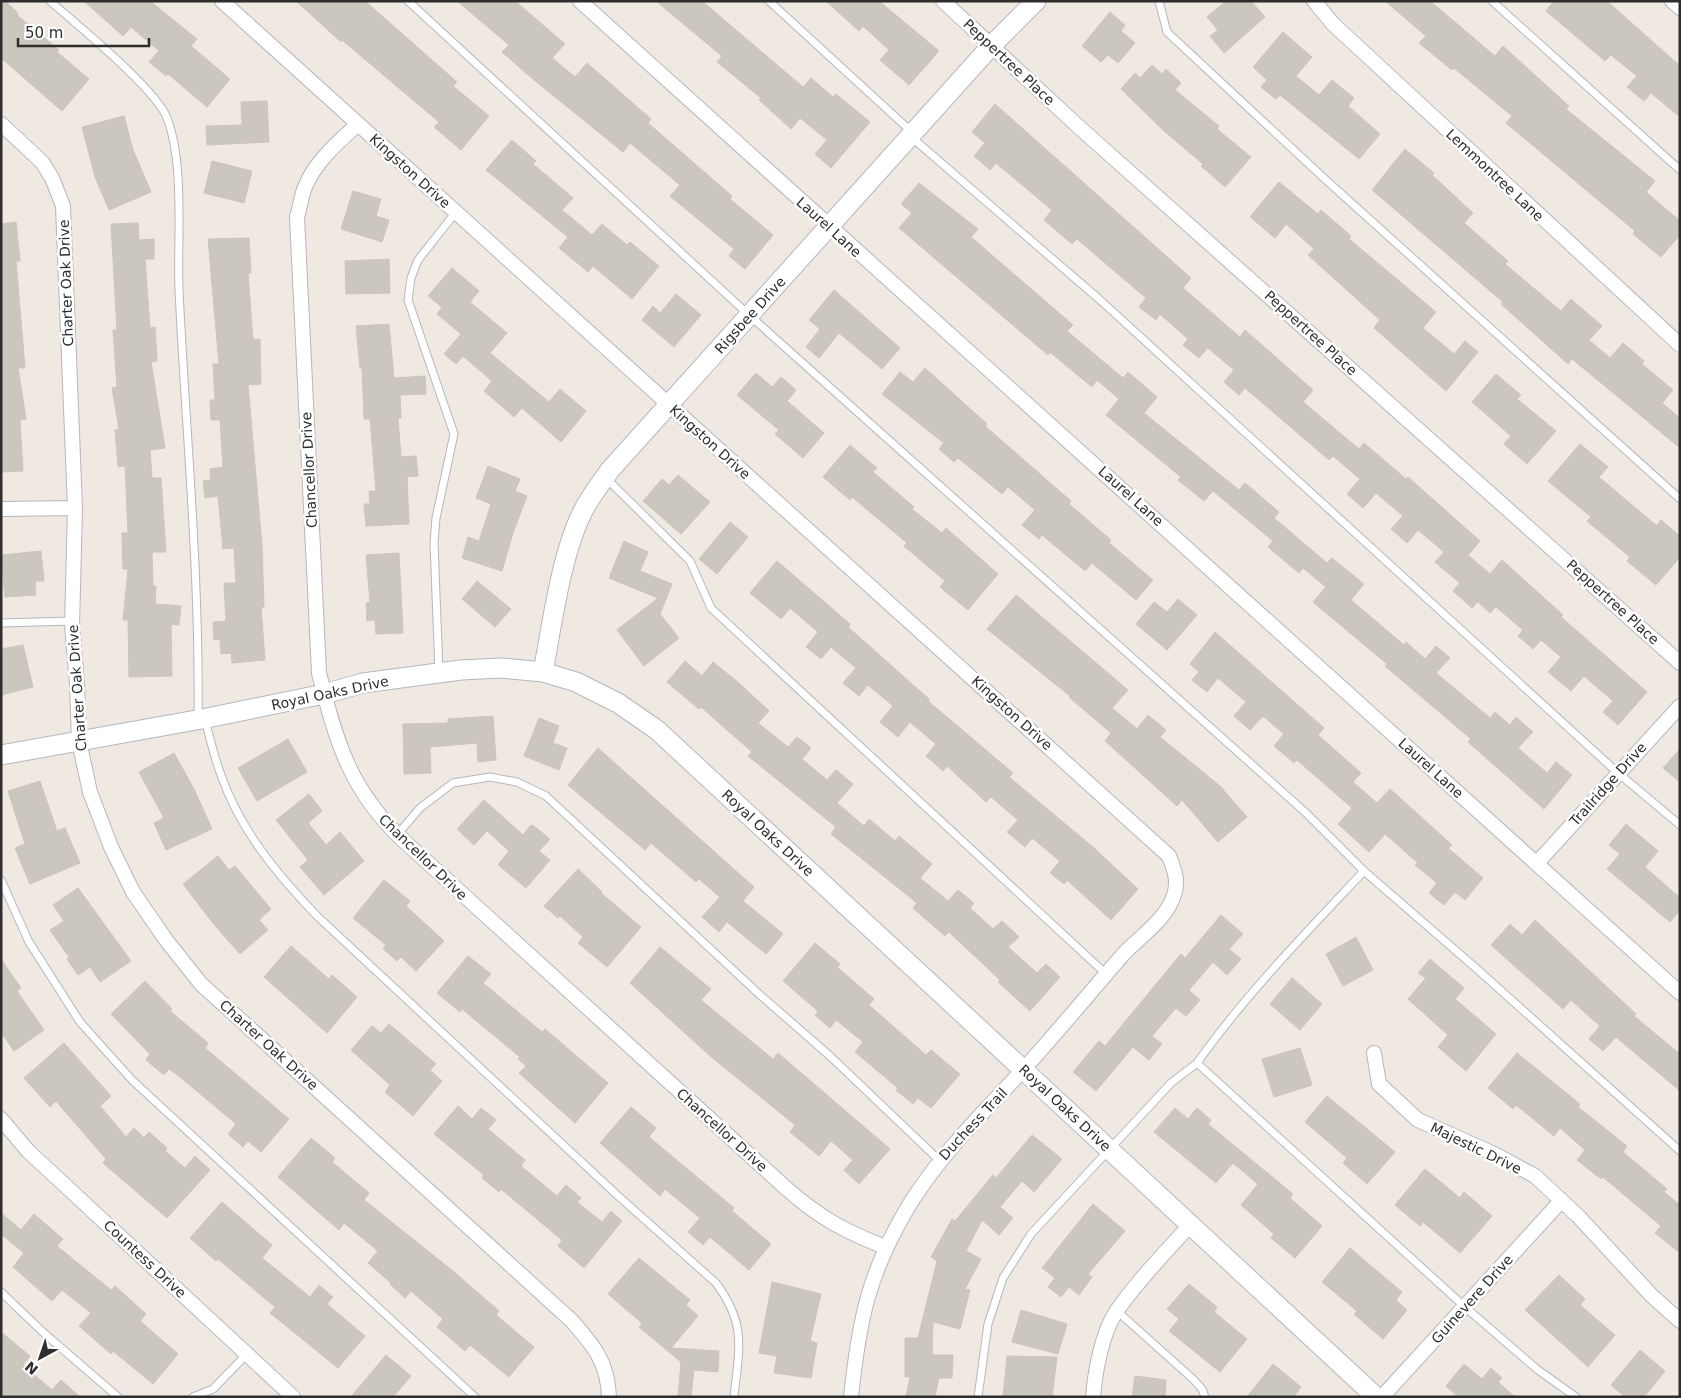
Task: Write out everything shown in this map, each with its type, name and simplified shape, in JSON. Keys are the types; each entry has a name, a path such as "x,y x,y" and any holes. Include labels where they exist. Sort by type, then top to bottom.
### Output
{"street":[{"name":"Kingston Drive","path":"222,1 1168,856 1176,876 1174,895"},
{"name":"Laurel Lane","path":"580,1 1680,993"},
{"name":"Peppertree Place","path":"943,1 1095,141 1680,663"},
{"name":"Rigsbee Drive","path":"543,672 560,586 571,546 582,512 605,477 992,45 1036,1"},
{"name":"Lemmontree Lane","path":"1314,1 1333,24 1680,344"},
{"path":"1672,1 1680,8"},
{"name":"Charter Oak Drive","path":"1,124 42,162 52,178 63,206 75,508 72,621 79,741 90,792 111,847 133,892 166,940 201,984 572,1321 592,1344 604,1362 609,1397"},
{"name":"Chancellor Drive","path":"358,124 333,147 314,170 304,188 297,218 319,673 335,737 356,783 385,824 396,835 814,1212 843,1230 885,1247"},
{"path":"1,509 75,508"},
{"name":"Royal Oaks Drive","path":"1,755 201,719 324,694 363,683 439,673 501,668 543,672 576,682 610,699 657,730 1376,1397"},
{"name":"Trailridge Drive","path":"1537,863 1680,706"},
{"name":"Duchess Trail","path":"851,1397 858,1338 867,1295 885,1247 939,1160 1023,1070 1106,974 1160,918 1174,895"},
{"name":"Majestic Drive","path":"1374,1053 1379,1084 1418,1120 1494,1154 1535,1176 1652,1296 1680,1320"},
{"name":"Countess Drive","path":"1,1119 28,1151 292,1397"},
{"name":"Guinevere Drive","path":"1382,1397 1561,1201"},
{"path":"1093,1397 1094,1380 1103,1345 1117,1311 1190,1224"}],"lane":[{"path":"50,1 149,92 167,116 176,155 178,274 196,593 201,719 221,776 237,812 262,854 282,879 317,916 616,1194 716,1283 729,1301 739,1325 734,1397"},
{"path":"408,1 750,314 1305,812 1364,871 1477,968 1680,1151"},
{"path":"769,1 912,134 1099,299 1618,773 1680,825"},
{"path":"1159,1 1167,32 1326,180 1680,499"},
{"path":"1492,1 1680,170"},
{"path":"439,673 434,543 436,518 454,434 408,300 411,278 418,260 456,212"},
{"path":"605,477 690,561 711,608 1106,974"},
{"path":"1,623 72,621"},
{"path":"396,835 420,808 454,783 490,777 517,782 546,796 759,994 830,1056 939,1160"},
{"path":"978,1397 988,1324 1004,1278 1031,1234 1171,1083 1197,1064 1224,1025 1364,871"},
{"path":"1,880 29,942 80,1022 132,1080 475,1397"},
{"path":"1197,1064 1465,1307 1538,1370 1576,1397"},
{"path":"1,1292 45,1334 118,1397"},
{"path":"1117,1311 1193,1379 1202,1389 1205,1397"},
{"path":"193,1397 213,1389 247,1354"}],"building":[{"path":"1,1 5,1 18,13 17,15 59,50 57,52 89,79 62,111 1,58"},
{"path":"84,1 150,1 197,39 191,46 230,79 207,107 168,74 166,76 149,62 159,51 131,27 123,36"},
{"path":"296,1 365,1 457,82 453,86 489,116 461,150 434,127 439,122 342,40 341,42"},
{"path":"457,1 515,1 565,44 552,58 575,77 587,63 651,119 648,123 732,196 730,199 773,235 745,269 729,256 734,249 670,196 680,185 630,143 623,152 534,80 502,52 509,45"},
{"path":"656,1 702,1 803,87 811,78 833,97 836,94 870,122 831,168 815,154 827,140 800,118 791,129 759,100 761,98 717,62 722,56"},
{"path":"826,1 879,1 939,51 909,85 880,60 889,50 863,26 859,31"},
{"path":"1226,1 1251,1 1265,17 1224,53 1210,36 1218,30 1207,17"},
{"path":"1385,1 1430,1 1495,56 1503,46 1569,106 1566,109 1655,181 1646,192 1680,221 1680,235 1661,257 1633,234 1635,231 1506,123 1512,116 1454,68 1452,70 1419,43 1426,36"},
{"path":"1554,1 1607,1 1680,66 1680,117 1651,93 1644,101 1627,87 1637,76 1611,55 1605,61 1546,11"},
{"path":"1110,12 1125,25 1121,31 1135,43 1118,63 1108,55 1101,62 1082,46"},
{"path":"1283,32 1312,57 1296,76 1319,95 1332,80 1354,98 1348,106 1380,134 1359,159 1280,95 1276,99 1261,87 1267,80 1253,67"},
{"path":"1152,65 1162,74 1166,69 1181,83 1175,90 1219,126 1217,129 1251,157 1225,187 1201,166 1203,164 1164,131 1121,89 1135,73 1140,78"},
{"path":"267,101 269,142 207,145 206,126 242,125 241,102"},
{"path":"995,104 1191,278 1183,288 1240,337 1245,330 1313,390 1303,402 1359,449 1364,443 1406,479 1408,477 1480,541 1468,555 1490,574 1502,560 1563,615 1561,617 1647,692 1618,725 1603,712 1613,701 1584,676 1571,691 1548,672 1561,657 1541,640 1533,649 1518,636 1523,630 1496,607 1490,613 1478,602 1472,608 1453,591 1460,583 1435,562 1444,552 1418,530 1407,543 1391,529 1403,516 1376,493 1363,508 1347,494 1360,479 1333,456 1329,460 1245,388 1239,395 1224,382 1234,370 1208,348 1199,358 1183,345 1188,339 1160,314 1156,320 1139,307 1146,298 1077,239 1072,244 1044,220 1052,210 996,163 990,170 974,156 985,143 972,132"},
{"path":"124,116 133,150 151,192 109,210 95,177 82,127"},
{"path":"512,140 536,161 533,164 573,198 562,210 592,235 602,224 627,245 630,242 659,266 632,299 593,266 588,272 559,248 568,237 486,170"},
{"path":"1405,149 1434,173 1432,175 1473,213 1464,223 1508,261 1505,264 1561,311 1571,299 1602,326 1589,340 1610,358 1623,343 1644,361 1642,364 1673,390 1662,403 1680,418 1680,448 1572,359 1568,364 1501,304 1503,302 1372,190"},
{"path":"212,161 252,171 244,203 204,193"},
{"path":"1279,182 1318,214 1321,210 1351,236 1349,239 1436,312 1423,328 1454,354 1465,341 1478,352 1446,391 1374,328 1380,320 1308,255 1314,249 1286,224 1275,238 1250,217"},
{"path":"919,183 978,229 971,237 1073,325 1067,331 1123,378 1128,372 1157,397 1144,413 1239,490 1245,483 1279,512 1274,518 1327,563 1332,558 1364,584 1351,600 1404,645 1406,642 1425,659 1436,646 1450,658 1436,673 1490,718 1495,712 1510,725 1516,717 1533,732 1518,748 1547,773 1556,762 1572,775 1544,809 1468,742 1471,739 1385,666 1387,664 1313,602 1326,587 1303,568 1299,573 1268,547 1273,541 1213,491 1204,501 1178,480 1181,477 1106,415 1119,399 1097,380 1092,387 1050,352 1048,355 899,228 912,213 901,204"},
{"path":"353,191 381,199 376,216 389,220 382,242 341,229"},
{"path":"16,222 20,261 16,261 25,368 18,368 26,419 20,420 23,471 1,472 1,224"},
{"path":"138,223 139,240 154,239 154,259 145,259 150,328 155,327 157,361 151,362 165,448 150,450 152,478 161,478 166,552 152,552 153,586 156,586 155,604 181,606 179,625 171,624 172,676 129,677 128,620 123,620 128,569 123,569 122,533 128,533 125,466 118,467 115,430 119,429 112,388 117,387 113,330 117,330 111,224"},
{"path":"249,238 251,273 248,273 253,340 260,339 261,384 248,385 262,545 264,607 261,607 265,660 232,663 231,653 221,654 220,639 214,640 213,622 226,621 224,583 236,583 234,548 223,549 218,496 205,498 203,481 211,480 210,469 223,467 220,420 211,420 210,400 215,400 213,364 219,364 208,239"},
{"path":"389,259 390,293 346,294 345,261"},
{"path":"452,268 479,291 470,302 507,333 490,353 549,402 560,389 586,411 561,442 522,408 514,417 484,391 492,381 463,356 456,364 444,354 461,334 437,314 442,307 428,296"},
{"path":"834,290 900,348 882,369 839,333 819,358 806,347 820,329 809,320"},
{"path":"676,294 701,315 674,347 642,320 653,306 660,313"},
{"path":"389,324 394,378 425,376 426,394 400,395 401,418 398,418 401,457 416,456 418,476 407,477 409,524 366,526 364,504 370,504 369,491 376,491 370,419 364,419 362,368 360,368 356,326"},
{"path":"925,368 987,424 985,426 1071,501 1069,504 1111,540 1109,543 1153,580 1136,600 1092,563 1085,571 1042,535 1039,539 1022,525 1035,510 1008,487 1002,494 958,458 954,462 939,449 944,443 882,394 900,372 913,382"},
{"path":"756,373 772,387 781,377 796,390 787,401 824,433 803,458 775,434 779,430 737,395"},
{"path":"1496,374 1521,395 1517,399 1556,431 1527,464 1504,444 1511,436 1472,402"},
{"path":"1580,444 1608,467 1599,477 1657,526 1661,520 1680,536 1680,557 1656,585 1627,561 1630,557 1587,521 1591,517 1548,481"},
{"path":"850,445 877,468 873,472 914,507 912,509 942,533 946,528 998,574 968,610 940,587 945,581 904,546 907,543 852,497 850,500 823,477"},
{"path":"488,466 520,479 515,491 527,496 513,533 502,571 462,558 468,537 479,541 491,504 476,498"},
{"path":"678,475 710,502 681,534 643,501 662,479 669,485"},
{"path":"730,522 748,537 717,574 699,559"},
{"path":"624,541 648,552 640,571 672,584 660,614 679,638 644,666 617,630 658,598 609,578"},
{"path":"41,551 44,581 35,581 36,595 5,597 1,555"},
{"path":"399,553 403,633 376,634 375,620 367,621 366,603 370,602 366,555"},
{"path":"777,561 850,624 848,627 929,699 928,701 1013,773 1009,777 1094,848 1138,889 1111,920 1067,880 1064,884 1050,873 1060,861 1032,838 1025,847 1007,832 1018,820 991,797 986,802 947,766 943,771 926,756 936,744 910,722 898,737 880,722 893,706 868,685 859,696 843,683 856,668 831,647 821,659 806,647 818,632 790,608 781,619 750,593"},
{"path":"477,581 511,609 495,627 462,599"},
{"path":"1016,595 1128,690 1112,708 1137,729 1148,715 1166,730 1160,737 1220,786 1247,817 1218,842 1182,800 1177,806 1105,741 1111,733 1070,696 987,629"},
{"path":"1178,599 1197,615 1167,650 1136,624 1154,602 1167,612"},
{"path":"1215,632 1324,728 1318,735 1361,773 1353,782 1377,803 1390,789 1452,845 1448,848 1483,878 1465,900 1455,892 1444,905 1429,893 1437,883 1415,865 1418,863 1385,834 1369,852 1338,824 1352,808 1297,760 1294,763 1274,746 1284,734 1263,716 1250,730 1234,716 1246,702 1218,678 1207,692 1192,680 1199,672 1190,664"},
{"path":"23,645 33,687 1,695 1,649"},
{"path":"685,661 702,676 713,662 739,683 769,711 758,723 788,747 797,737 811,748 802,759 827,780 836,770 853,784 837,803 864,826 869,819 895,841 899,836 932,864 920,878 948,901 958,890 974,903 970,908 993,929 1002,921 1019,937 1008,947 1037,973 1046,964 1060,977 1030,1011 998,982 1000,980 949,932 945,936 913,908 917,903 831,834 836,827 748,756 752,752 701,707 699,709 667,682"},
{"path":"493,716 496,760 478,762 477,743 430,747 431,773 404,774 403,724 448,723 448,719"},
{"path":"539,718 559,726 553,743 567,748 559,770 524,756"},
{"path":"288,739 307,772 257,801 238,768"},
{"path":"598,748 754,887 743,901 783,934 766,954 727,922 719,932 702,917 720,897 699,879 696,882 651,843 645,850 568,785"},
{"path":"1680,749 1680,782 1663,768"},
{"path":"174,753 194,789 212,829 166,850 154,823 164,818 139,772"},
{"path":"40,781 57,831 65,828 80,863 30,884 15,848 25,844 8,791"},
{"path":"309,794 322,811 308,823 326,845 340,832 364,861 324,895 300,867 308,860 276,820"},
{"path":"484,800 523,835 531,825 550,839 539,851 550,860 526,888 498,865 509,851 487,831 474,845 457,829"},
{"path":"1626,824 1658,851 1645,867 1680,898 1680,910 1670,922 1607,869 1620,854 1609,845"},
{"path":"218,856 229,870 235,866 271,909 259,920 268,930 240,954 216,927 183,884"},
{"path":"578,869 601,893 641,927 607,967 578,943 583,937 560,916 558,918 544,906"},
{"path":"384,880 410,901 406,906 444,941 416,971 401,957 397,961 383,949 386,945 353,918"},
{"path":"78,888 131,961 100,982 90,967 78,975 67,959 69,957 50,930 64,921 53,905"},
{"path":"1221,915 1243,934 1229,949 1241,959 1227,975 1213,962 1189,990 1200,1000 1186,1016 1176,1008 1152,1036 1162,1044 1149,1060 1133,1047 1096,1091 1073,1072 1099,1041 1105,1046 1181,954 1185,958"},
{"path":"1535,920 1636,1014 1634,1016 1680,1054 1680,1091 1616,1037 1603,1051 1589,1039 1600,1026 1571,1000 1563,1009 1491,945 1510,924 1522,935"},
{"path":"1356,937 1373,970 1343,986 1326,954"},
{"path":"815,943 840,964 837,967 874,999 869,1005 926,1055 931,1050 960,1074 931,1108 918,1098 913,1104 896,1090 898,1088 855,1052 863,1042 836,1020 830,1028 815,1015 818,1011 783,981"},
{"path":"291,946 329,979 332,975 357,997 327,1033 264,977"},
{"path":"660,947 711,989 701,1000 773,1059 778,1053 890,1149 859,1184 844,1170 853,1160 831,1141 819,1156 790,1132 795,1125 709,1055 630,983"},
{"path":"468,956 491,974 483,983 542,1032 545,1029 608,1083 575,1123 519,1073 526,1066 518,1059 520,1057 462,1009 460,1012 437,993"},
{"path":"1,959 21,988 17,991 44,1030 14,1051 1,1032"},
{"path":"1430,959 1464,988 1455,999 1496,1034 1466,1071 1438,1047 1448,1035 1408,999 1426,978 1418,973"},
{"path":"1292,978 1322,1004 1300,1030 1270,1004"},
{"path":"145,981 172,1009 170,1011 208,1043 205,1048 289,1119 261,1152 248,1141 243,1147 228,1134 236,1124 180,1077 169,1069 164,1075 146,1060 150,1054 111,1014"},
{"path":"389,1024 436,1064 430,1070 442,1081 413,1116 385,1092 390,1085 351,1050 372,1026 381,1033"},
{"path":"64,1043 111,1096 100,1106 126,1137 134,1128 144,1138 149,1132 167,1148 165,1151 185,1168 195,1156 210,1170 167,1218 103,1163 106,1159 56,1101 50,1107 24,1078"},
{"path":"1300,1048 1312,1085 1274,1097 1262,1059"},
{"path":"1517,1053 1580,1104 1578,1107 1627,1146 1623,1152 1667,1189 1664,1192 1680,1205 1680,1253 1655,1233 1661,1226 1603,1177 1601,1179 1577,1160 1585,1150 1560,1128 1554,1136 1516,1105 1513,1109 1488,1088"},
{"path":"1327,1096 1395,1152 1367,1184 1343,1163 1347,1158 1305,1122"},
{"path":"458,1106 472,1119 481,1108 496,1120 488,1129 525,1160 521,1166 557,1196 566,1185 581,1198 577,1202 602,1222 611,1211 622,1221 584,1268 558,1246 562,1240 501,1189 499,1192 482,1178 484,1175 434,1134"},
{"path":"631,1107 656,1128 649,1137 734,1208 732,1211 771,1244 749,1270 710,1237 703,1245 688,1232 700,1218 665,1189 660,1196 600,1143"},
{"path":"1175,1108 1188,1119 1197,1108 1211,1120 1208,1124 1293,1194 1290,1198 1322,1226 1295,1258 1271,1238 1274,1234 1241,1205 1258,1184 1233,1163 1216,1183 1154,1132"},
{"path":"1032,1135 1062,1159 1034,1192 1022,1181 1000,1207 1013,1218 999,1235 982,1220 966,1251 981,1259 965,1289 970,1290 960,1329 933,1322 932,1355 953,1355 952,1378 939,1378 935,1397 906,1397 910,1377 905,1377 905,1338 918,1338 937,1261 931,1257 952,1219 955,1221 993,1175 996,1178"},
{"path":"311,1138 335,1158 332,1162 369,1193 364,1200 453,1271 499,1311 496,1315 534,1347 509,1377 470,1345 465,1351 437,1327 443,1319 411,1291 405,1298 368,1263 378,1251 344,1223 339,1230 278,1177"},
{"path":"1425,1169 1460,1198 1464,1192 1492,1216 1460,1253 1423,1222 1420,1226 1395,1205"},
{"path":"222,1202 272,1245 262,1258 310,1297 319,1285 333,1297 327,1304 365,1336 338,1368 270,1313 275,1307 190,1238"},
{"path":"1093,1204 1125,1231 1088,1274 1092,1277 1079,1295 1069,1287 1061,1297 1048,1287 1055,1278 1042,1268"},
{"path":"1,1213 21,1230 34,1214 63,1239 57,1246 111,1290 115,1286 146,1314 140,1321 178,1354 153,1384 113,1351 111,1354 79,1326 91,1313 62,1290 52,1301 13,1267 24,1253 1,1234"},
{"path":"1350,1248 1402,1292 1396,1300 1407,1310 1383,1339 1354,1314 1357,1311 1322,1282"},
{"path":"639,1258 690,1300 686,1305 698,1316 671,1348 719,1351 718,1372 694,1370 691,1397 678,1397 681,1362 639,1327 642,1323 608,1294"},
{"path":"1559,1275 1585,1299 1580,1305 1615,1335 1588,1367 1525,1310"},
{"path":"772,1282 821,1294 810,1341 817,1343 811,1378 774,1373 777,1356 759,1353"},
{"path":"1189,1284 1217,1307 1214,1312 1247,1339 1220,1372 1169,1331 1179,1319 1167,1309"},
{"path":"1021,1310 1067,1324 1058,1354 1012,1342"},
{"path":"1,1332 30,1356 23,1365 52,1390 61,1380 80,1397 1,1397"},
{"path":"1640,1350 1665,1371 1644,1397 1625,1397 1611,1385"},
{"path":"386,1355 411,1376 393,1397 351,1397"},
{"path":"1007,1356 1057,1357 1052,1397 1003,1397"},
{"path":"1273,1364 1301,1387 1293,1397 1247,1397"},
{"path":"1464,1364 1482,1379 1491,1368 1502,1378 1498,1382 1515,1397 1459,1397 1446,1386"},
{"path":"1135,1376 1166,1380 1165,1397 1132,1397"}]}
